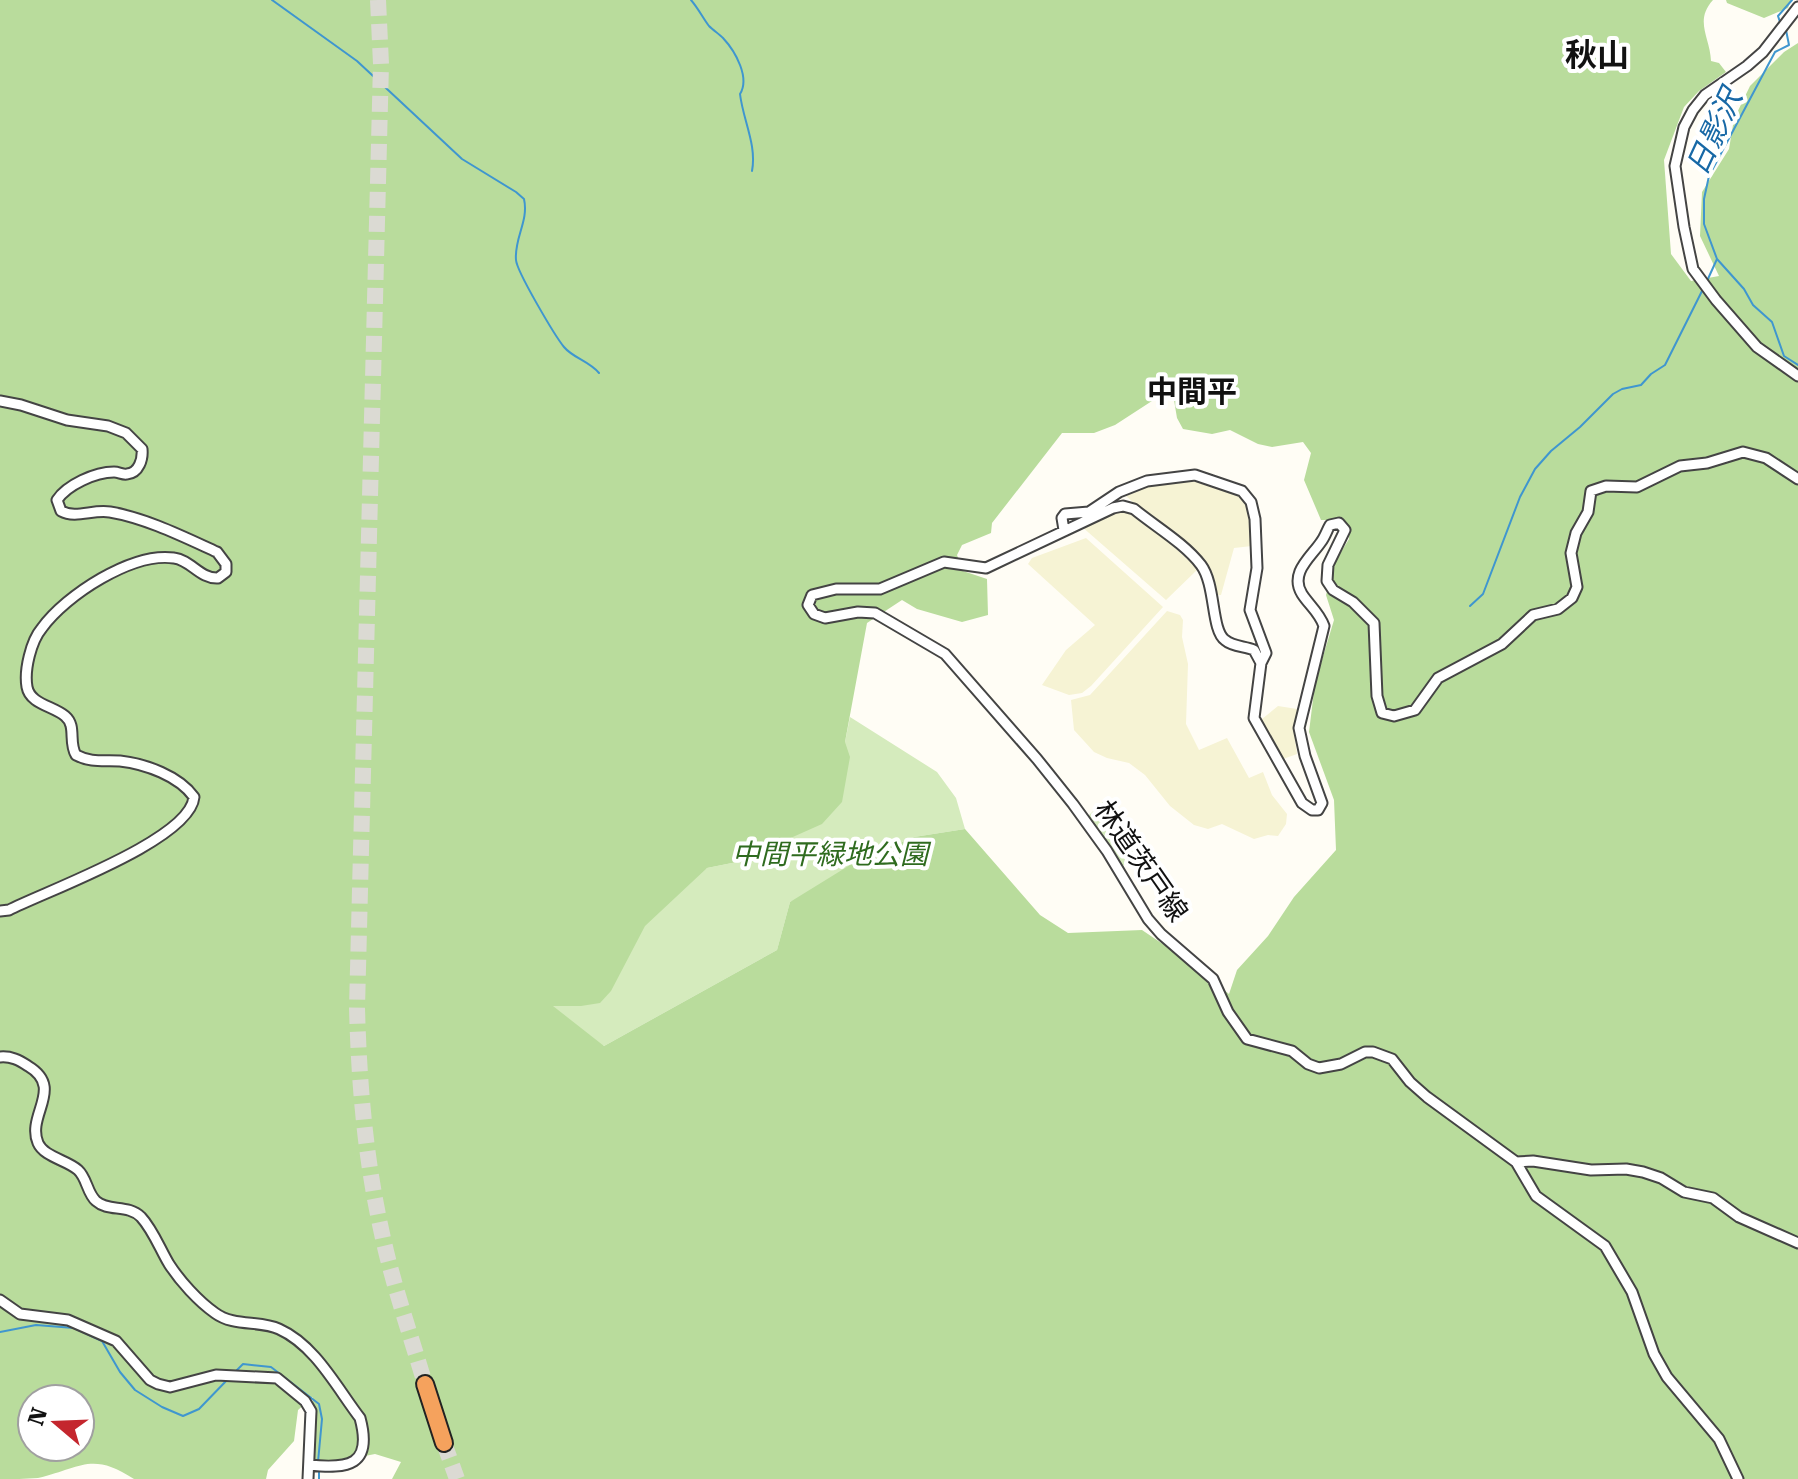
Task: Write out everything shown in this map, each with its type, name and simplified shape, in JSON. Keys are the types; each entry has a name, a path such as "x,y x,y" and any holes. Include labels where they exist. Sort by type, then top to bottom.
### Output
{"highway":[{"path":"426,1388 441,1436"}],"street":[{"path":"1798,7 1757,57 1705,95 1684,127 1677,148 1677,185 1689,257 1711,293 1757,347 1798,376"},
{"path":"0,401 67,420 108,426 126,433 142,449 141,462 136,470 128,474 105,473 66,489 57,500 61,511 74,515 96,511 122,515 217,552 226,564 226,572 218,578 203,575 175,558 115,569 41,629 34,641 27,688 30,696 67,718 73,726 76,755 96,762 130,763 170,777 188,788 194,797 194,804 188,814 138,850 83,878 0,911"},
{"path":"1261,663 1254,650 1227,642 1222,637 1217,626 1212,592 1202,566 1134,509 1117,507 1064,530 1062,518 1065,514 1089,512 1119,492 1147,481 1195,475 1242,491 1251,502 1255,519 1257,568 1250,610 1266,653 1261,663 1254,708 1255,723 1302,803 1312,810 1318,810 1322,803 1305,756 1299,728 1324,626 1315,608 1302,595 1299,581 1302,566 1321,543 1330,525 1339,523 1345,530 1328,565 1327,581 1333,590 1353,602 1374,623 1377,696 1382,713 1394,716 1415,710 1438,678 1502,644 1533,615 1558,609 1572,598 1577,587 1571,553 1576,533 1588,512 1591,491 1606,486 1637,487 1680,466 1707,463 1743,452 1766,458 1798,479"},
{"name":"林道茨戸線","path":"1064,530 986,568 944,562 880,589 850,587 821,591 812,595 808,605 814,614 825,618 858,612 875,613 945,654 1037,759 1100,841 1148,919 1213,979 1228,1012 1247,1039 1292,1051 1308,1064 1319,1068 1341,1064 1365,1052 1392,1059 1427,1097 1516,1162"},
{"path":"0,1057 14,1058 42,1077 45,1086 36,1130 38,1144 44,1151 76,1168 95,1200 104,1205 126,1208 143,1219 171,1267 216,1314 233,1321 277,1328 309,1350 360,1418 364,1432 358,1458 352,1464 332,1467 309,1465"},
{"path":"1738,1479 1719,1439 1667,1377 1654,1354 1632,1292 1605,1246 1536,1196 1516,1162 1643,1172 1661,1178 1684,1192 1713,1198 1739,1217 1798,1243"},
{"path":"0,1300 20,1314 68,1320 116,1341 150,1380 158,1384 170,1387 216,1375 277,1378 305,1401 311,1411 308,1479"}],"shaded area":[{"path":"1201,480 1238,494 1245,498 1249,507 1252,546 1234,548 1221,595 1216,595 1205,566 1126,496 1152,485"},
{"path":"1127,510 1148,523 1198,569 1166,600 1081,526 1110,512"},
{"path":"1086,538 1163,607 1091,686 1082,693 1069,695 1042,685 1066,650 1095,625 1028,564 1032,558"},
{"path":"1167,611 1180,615 1183,620 1182,637 1188,664 1186,724 1199,750 1227,738 1249,778 1263,772 1272,795 1287,814 1286,824 1278,836 1254,839 1222,824 1208,829 1194,825 1170,806 1145,775 1129,763 1094,752 1074,730 1071,700 1090,695"},
{"path":"1278,706 1297,709 1294,733 1297,754 1283,759 1262,719"}],"green space":[{"path":"0,0 1713,0 1707,8 1704,29 1711,61 1719,63 1726,72 1699,91 1684,107 1664,160 1671,254 1691,281 1719,276 1700,236 1702,192 1729,149 1734,119 1750,86 1784,52 1798,43 1798,1479 392,1479 401,1462 375,1454 309,1467 313,1397 298,1410 294,1441 268,1470 266,1479 134,1479 96,1464 38,1478 0,1479","holes":["1172,388 1177,418 1183,429 1212,434 1230,430 1258,444 1272,447 1303,442 1311,453 1304,480 1321,520 1337,520 1347,526 1349,539 1336,560 1326,595 1334,620 1315,683 1309,732 1334,800 1336,850 1294,897 1268,936 1237,970 1229,994 1142,930 1068,933 1040,915 965,829 914,837 902,842 888,859 850,865 790,902 777,950 604,1046 553,1006 600,1003 611,991 645,926 707,868 737,862 822,824 842,802 850,757 845,742 867,623 902,600 917,609 962,622 988,615 987,579 963,571 957,555 962,545 991,533 992,523 1062,433 1094,433 1115,425"]},
{"path":"1726,0 1791,0 1788,8 1764,18"},
{"name":"中間平緑地公園","path":"850,717 937,772 956,798 965,829 914,837 902,842 889,860 790,902 777,950 604,1046 476,976 707,868 737,862 845,742"},
{"path":"1104,801 1140,848 1122,867 1088,816"}],"waterway":[{"path":"272,0 357,61 462,159 524,199 525,215 516,252 518,267 564,347 599,373"},
{"path":"691,0 709,26 728,44 740,65 743,80 740,94 751,142 752,171"},
{"name":"日影沢","path":"1781,25 1778,16 1792,0"},
{"name":"日影沢","path":"1786,30 1789,45 1775,52 1709,176 1704,199 1704,224 1717,259 1744,289 1753,305 1772,322 1784,356 1798,365"},
{"path":"1707,281 1717,259"},
{"path":"1470,606 1483,594 1520,497 1535,469 1613,394 1641,385 1665,365 1702,291"},
{"path":"0,1332 36,1325 74,1328 102,1341 135,1390 183,1416 199,1409 228,1379"},
{"path":"236,1371 243,1364 271,1367 319,1404 322,1419 318,1462"},
{"path":"319,1468 319,1479"}],"tunnel":[{"path":"378,0 381,64 357,1008 364,1119 375,1202 390,1268 425,1384"},
{"path":"444,1443 457,1479"}],"district":[{"name":"秋山","path":"1597,55"},
{"name":"中間平","path":"1192,391"}]}
